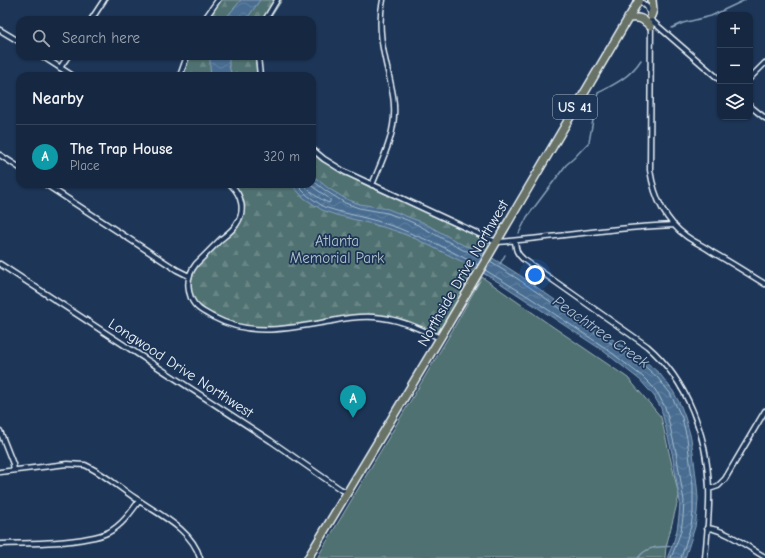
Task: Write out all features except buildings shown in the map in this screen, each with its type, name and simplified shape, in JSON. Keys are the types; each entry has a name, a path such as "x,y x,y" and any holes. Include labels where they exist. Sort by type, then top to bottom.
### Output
{"main road":[{"name":"Northside Drive Northwest","path":"308,558 440,338 639,0"},
{"path":"628,18 638,17 651,21 653,10 652,0"}],"street":[{"path":"94,16 104,0"},
{"path":"207,16 218,0"},
{"path":"267,16 277,0"},
{"path":"372,185 390,140 394,116 393,97 381,33 380,18 383,0"},
{"path":"639,0 647,7 651,21 650,170 656,197 674,225 686,236 765,284"},
{"path":"651,21 717,77"},
{"path":"0,30 16,40"},
{"path":"48,60 66,72"},
{"path":"60,68 65,60"},
{"path":"181,72 186,60"},
{"path":"258,60 260,72"},
{"path":"753,75 765,63"},
{"path":"753,108 765,118"},
{"path":"316,153 344,172 496,242 674,225"},
{"path":"0,155 16,165"},
{"path":"51,188 177,270 189,276"},
{"path":"234,188 241,198 242,210 239,220 234,228 196,264 189,276 188,292 196,307 215,318 237,326 256,330 275,330 350,318 375,317 392,319 406,323 440,338"},
{"path":"515,241 518,255 523,259 647,346 656,354 682,389 696,419 708,471 709,489 705,558"},
{"name":"Longwood Drive Northwest","path":"0,264 271,441 340,489 347,492"},
{"path":"709,489 718,486 725,479 765,411"},
{"path":"0,431 14,470"},
{"path":"0,472 67,464 85,465 94,469 179,528 195,547 200,558"},
{"path":"0,544 60,542 79,540 108,533 117,527 139,501"},
{"path":"707,528 722,532 765,557"}],"green space":[{"path":"221,0 282,0 272,16 209,16"},
{"path":"188,60 256,60 257,72 185,72"},
{"name":"Atlanta Memorial Park","path":"316,157 321,161 369,187 498,242 477,266 473,276 437,333 405,321 371,316 255,329 221,324 189,298 187,276 240,222 244,203 237,188 316,188"},
{"path":"482,277 628,378 661,417 679,496 666,547 665,558 317,558 452,331"}],"water":[{"path":"241,0 260,0 249,16 227,16"},
{"path":"210,60 229,60 231,72 210,72"},
{"name":"Peachtree Creek","path":"316,178 346,199 360,204 388,209 422,222 465,246 480,250 521,276 586,322 644,360 660,374 673,391 680,404 691,438 693,452 698,498 697,513 695,527 685,558 667,558 677,530 680,502 672,453 661,408 654,396 640,380 602,350 500,283 467,264 396,231 322,210 304,198 295,188 316,188"}],"waterway":[{"path":"672,28 683,23 711,16 745,0"},
{"path":"519,233 527,217 566,165 589,142 598,93 627,76 641,60"},
{"path":"500,264 505,255"},
{"path":"638,558 649,549 672,546"}],"place":[{"name":"The Trap House","path":"353,418"}]}
